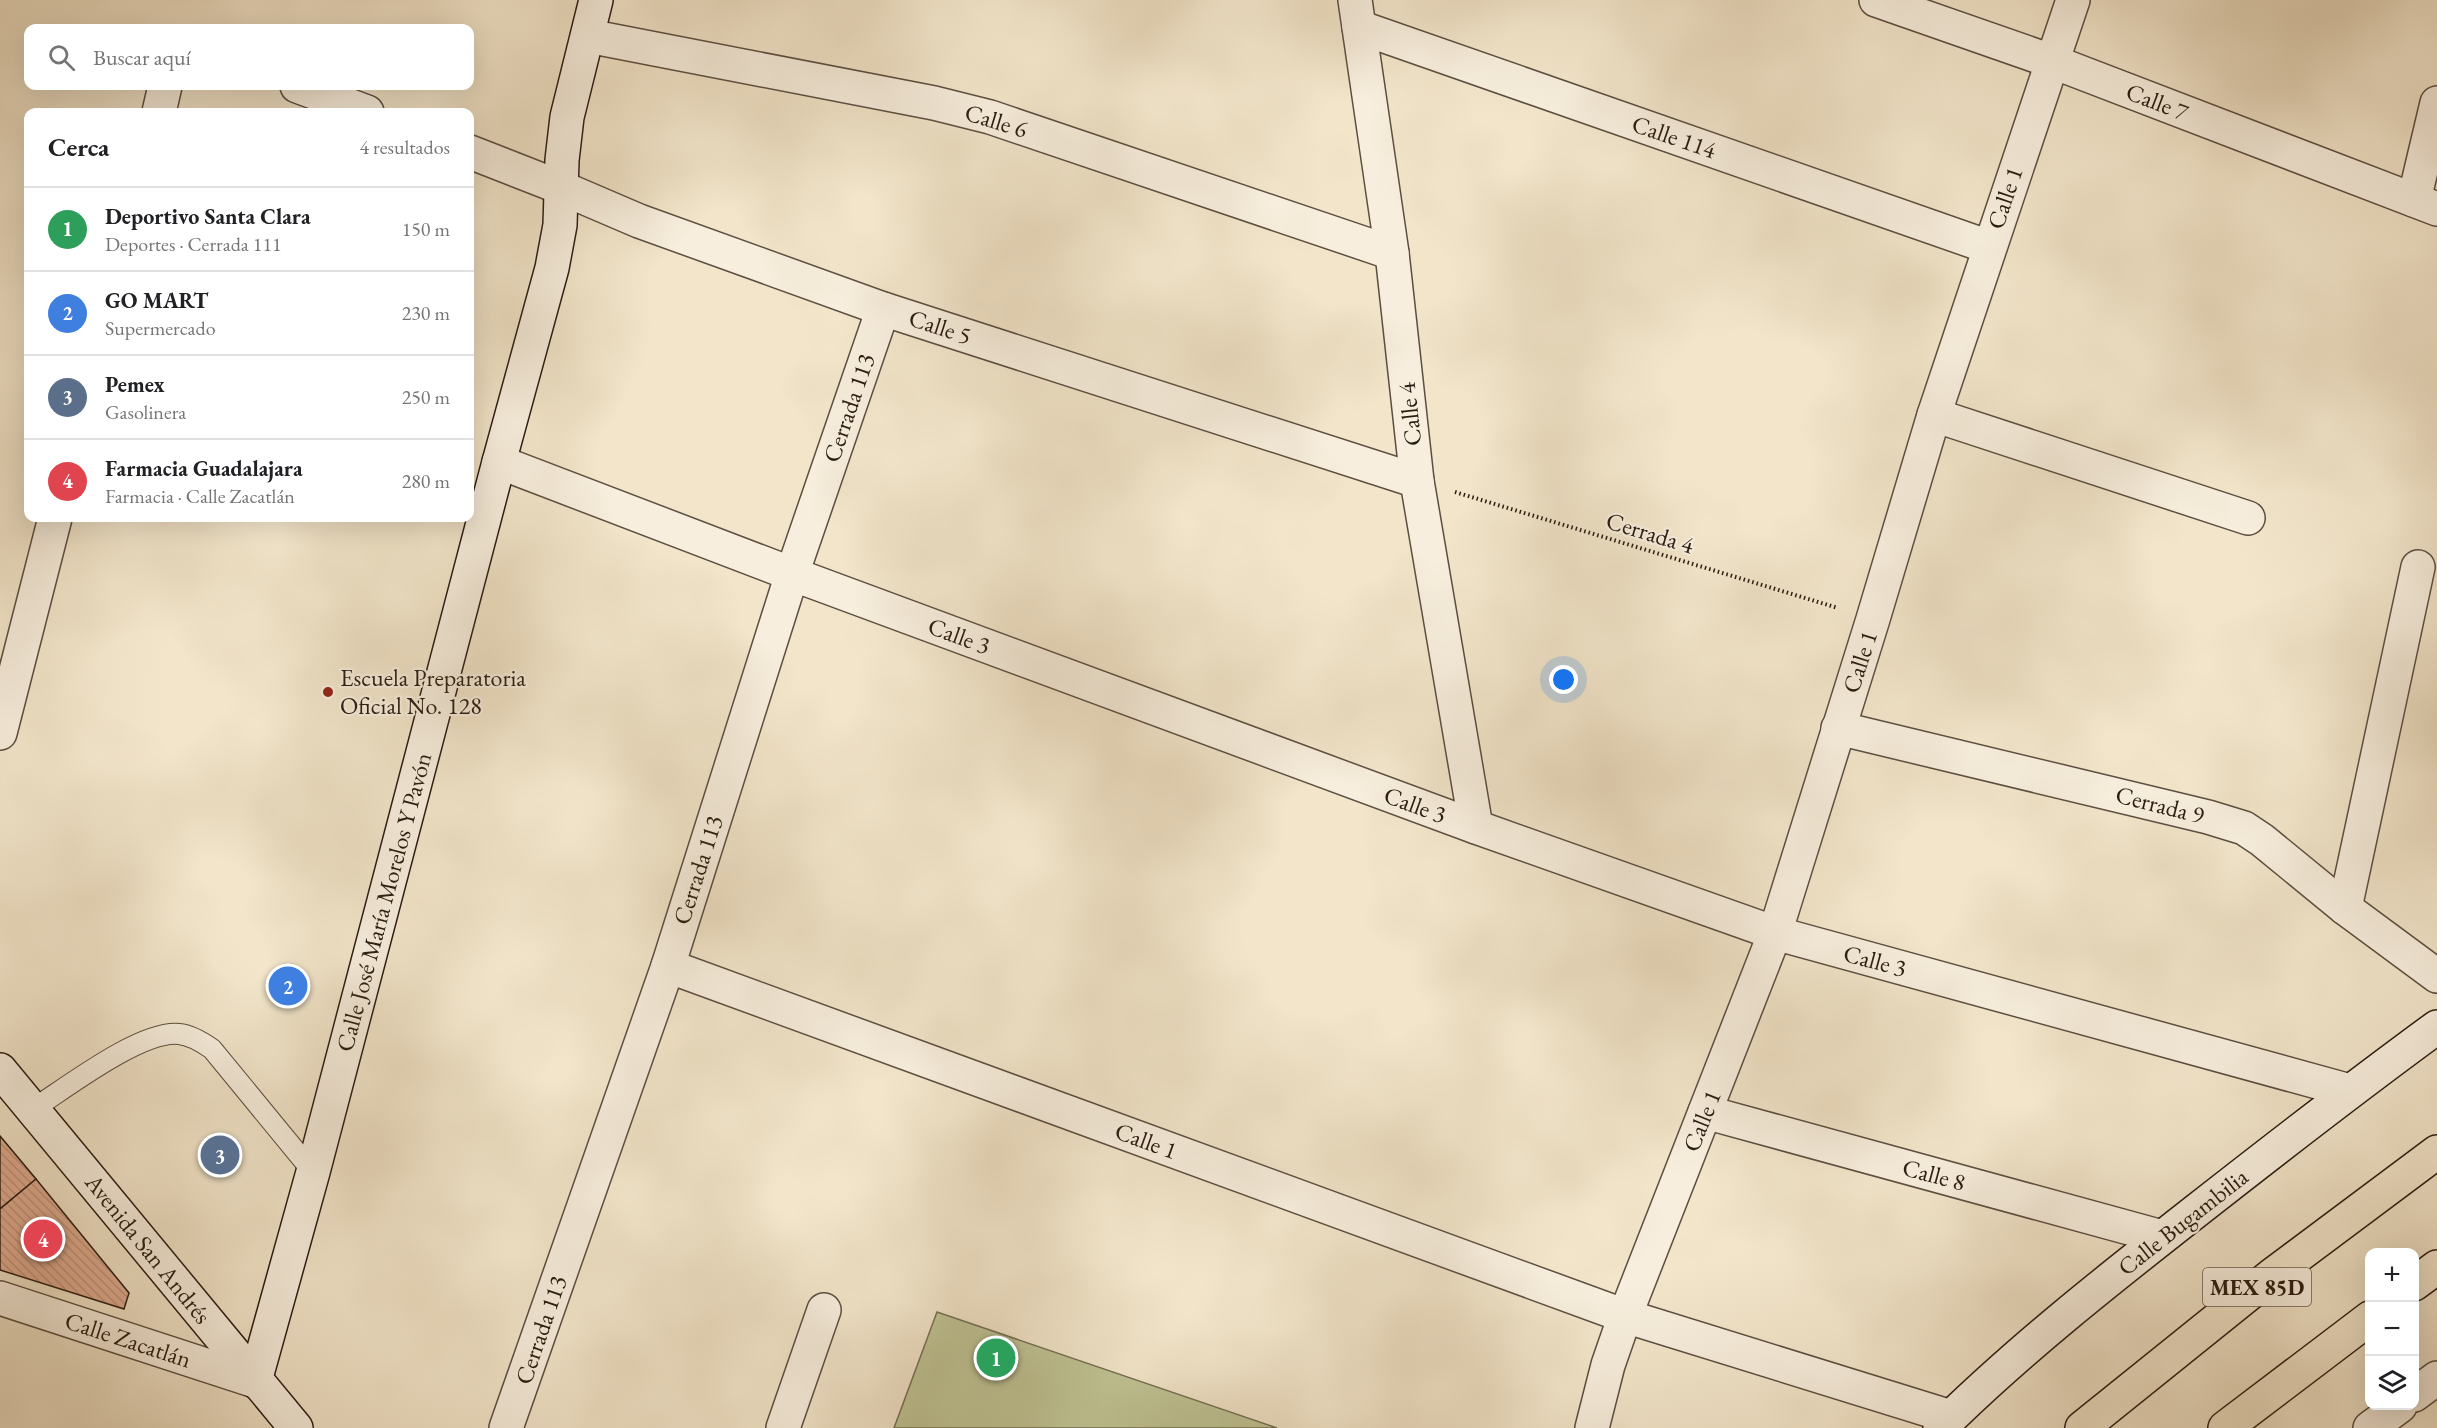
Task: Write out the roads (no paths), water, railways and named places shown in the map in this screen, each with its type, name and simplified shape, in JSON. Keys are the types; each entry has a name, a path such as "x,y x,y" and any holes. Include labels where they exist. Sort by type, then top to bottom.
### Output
{"highway":[{"name":"MEX 85D","path":"2082,1428 2262,1283 2437,1152"},
{"path":"2419,1281 2437,1267"},
{"path":"2225,1428 2365,1322"}],"street":[{"name":"Calle José María Morelos Y Pavón","path":"255,1381 313,1172 552,268 560,225 562,160 567,117 596,0"},
{"name":"Calle 7","path":"1876,0 2051,61 2426,204"},
{"name":"Calle 1","path":"1625,1316 1775,933 1934,415 2073,0"},
{"name":"Calle 114","path":"1357,13 1989,247"},
{"name":"Calle 4","path":"1357,13 1392,253 1417,481 1476,827"},
{"name":"Calle 6","path":"588,36 934,103 990,117 1392,253"},
{"path":"160,108 164,90"},
{"path":"308,90 356,108"},
{"path":"2426,204 2437,103"},
{"name":"Calle 5","path":"474,154 639,221 883,309 1417,481"},
{"name":"Cerrada 113","path":"506,1428 668,966 792,574 883,309"},
{"path":"1934,415 2248,518"},
{"name":"Calle 3","path":"499,462 792,574 1476,827 1775,933 2350,1091"},
{"path":"0,733 54,522"},
{"path":"2344,908 2418,567"},
{"name":"Cerrada 9","path":"1838,728 2208,817 2244,828 2262,840 2344,908 2437,976"},
{"name":"Calle 1","path":"668,966 1625,1316 1946,1422"},
{"name":"Calle Bugambilia","path":"1946,1422 2061,1319 2162,1237 2350,1091 2437,1027"},
{"name":"Avenida San Andrés","path":"0,1070 296,1428"},
{"name":"Calle 8","path":"1705,1112 2162,1237"},
{"name":"Calle Zacatlán","path":"0,1298 255,1381"},
{"path":"783,1428 824,1310"},
{"path":"1592,1428 1608,1365 1625,1316"},
{"path":"2419,1392 2437,1378"},
{"path":"2370,1428 2395,1410"}],"lane":[{"path":"33,1109 136,1043 159,1034 180,1034 195,1038 212,1049 313,1172"}],"place":[{"name":"Escuela Preparatoria Oficial No. 128","path":"328,692"},
{"name":"GO MART","path":"288,986"},
{"name":"Pemex","path":"220,1155"},
{"name":"Farmacia Guadalajara","path":"43,1239"},
{"name":"Deportivo Santa Clara","path":"996,1358"}]}
